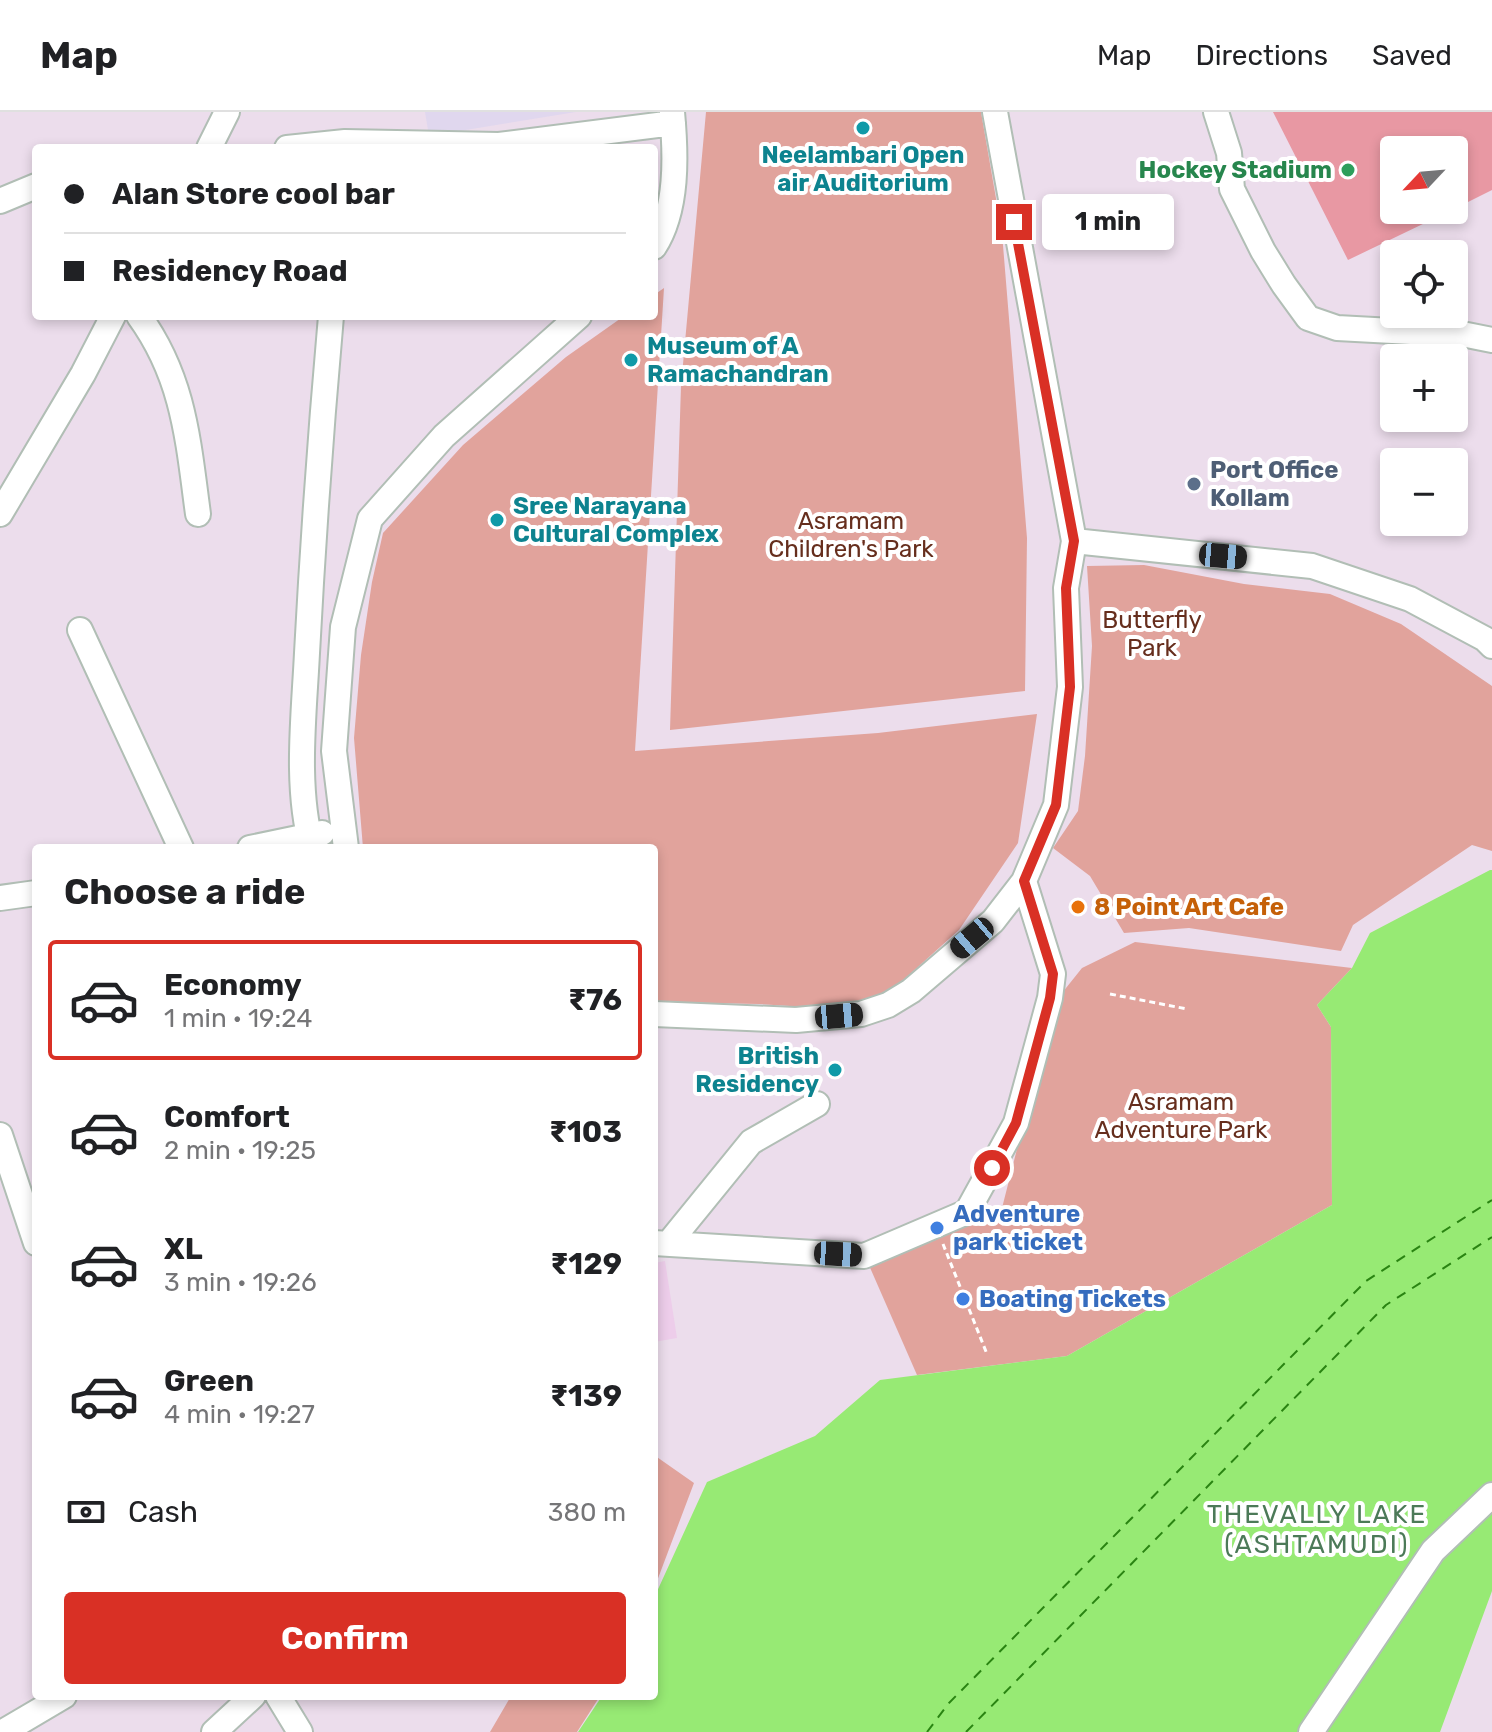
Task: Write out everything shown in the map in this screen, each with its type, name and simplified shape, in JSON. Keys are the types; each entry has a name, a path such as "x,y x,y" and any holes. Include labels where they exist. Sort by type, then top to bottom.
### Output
{"street":[{"path":"211,144 227,112"},
{"path":"658,1014 796,1020 861,1014 888,1005 911,991 993,921 1024,881 1056,805 1070,687 1066,588 1074,541 995,112"},
{"path":"1216,112 1229,153 1232,189 1263,251 1308,318 1337,328 1467,335 1492,340"},
{"path":"505,144 672,117 672,204 658,241"},
{"path":"0,201 32,188"},
{"path":"0,514 83,374 111,320"},
{"path":"141,320 171,369 185,421 198,514"},
{"path":"310,842 302,755 314,521 331,320"},
{"path":"290,844 345,839 334,751 343,627 370,519 444,436 574,320"},
{"path":"1074,541 1312,566 1410,599 1485,639 1492,646"},
{"path":"80,630 179,844"},
{"path":"661,1244 864,1256 967,1212 1016,1123 1050,998 1053,974 1024,881"},
{"path":"0,898 32,894"},
{"path":"661,1244 751,1142 817,1104"},
{"path":"0,1135 32,1231"},
{"path":"1311,1732 1433,1551 1492,1495"},
{"path":"3,1732 57,1700"},
{"path":"214,1732 249,1700"},
{"path":"280,1700 300,1732"}],"path":[{"path":"1110,994 1187,1009"},
{"path":"936,1226 987,1354"}],"shaded area":[{"path":"425,112 576,112 429,136"},
{"name":"Hockey Stadium","path":"1273,112 1492,112 1492,190 1468,202 1468,136 1380,136 1380,224 1423,224 1390,240 1380,240 1380,245 1348,260"},
{"path":"1492,870 1492,1591 1440,1732 578,1732 599,1700 658,1700 658,1589 707,1482 815,1436 880,1380 1067,1356 1332,1205 1331,1027 1317,1005 1352,968 1370,933"},
{"path":"665,1261 677,1338 658,1341 658,1262"}],"green space":[{"name":"Asramam Children's Park","path":"706,112 981,112 1002,233 1027,538 1025,691 670,730 681,386"},
{"path":"664,288 635,751 878,733 1037,714 1018,843 959,930 869,1011 658,1002 658,844 363,844 354,738 361,655 383,533 463,445 566,357 618,320 658,320 658,292"},
{"name":"Butterfly Park","path":"1144,565 1244,584 1330,594 1401,624 1492,686 1492,851 1472,845 1353,925 1341,951 1189,928 1124,933 1090,876 1053,848 1078,811 1085,756 1092,646 1087,566"},
{"name":"Asramam Adventure Park","path":"1135,942 1352,968 1317,1005 1331,1027 1332,1205 1067,1356 917,1375 868,1263 1002,1208 1054,1003 1082,968"},
{"path":"658,1458 694,1483 658,1578"},
{"path":"509,1700 597,1700 577,1732 490,1732"}],"ferry route":[{"path":"927,1732 949,1703 1366,1281 1492,1200"},
{"path":"966,1732 1386,1305 1492,1237"}],"place":[{"name":"Neelambari Open air Auditorium","path":"863,128"},
{"name":"Hockey Stadium","path":"1348,170"},
{"name":"Museum of A Ramachandran","path":"631,360"},
{"name":"Port Office Kollam","path":"1194,484"},
{"name":"Sree Narayana Cultural Complex","path":"497,520"},
{"name":"8 Point Art Cafe","path":"1078,907"},
{"name":"British Residency","path":"835,1070"},
{"name":"Adventure park ticket","path":"937,1228"},
{"name":"Boating Tickets","path":"963,1299"}],"district":[{"name":"THEVALLY LAKE (ASHTAMUDI)","path":"1317,1529"}],"route":[{"path":"992,1168 1016,1123 1050,998 1053,974 1024,881 1056,805 1070,687 1066,588 1074,541 1014,222"}]}
